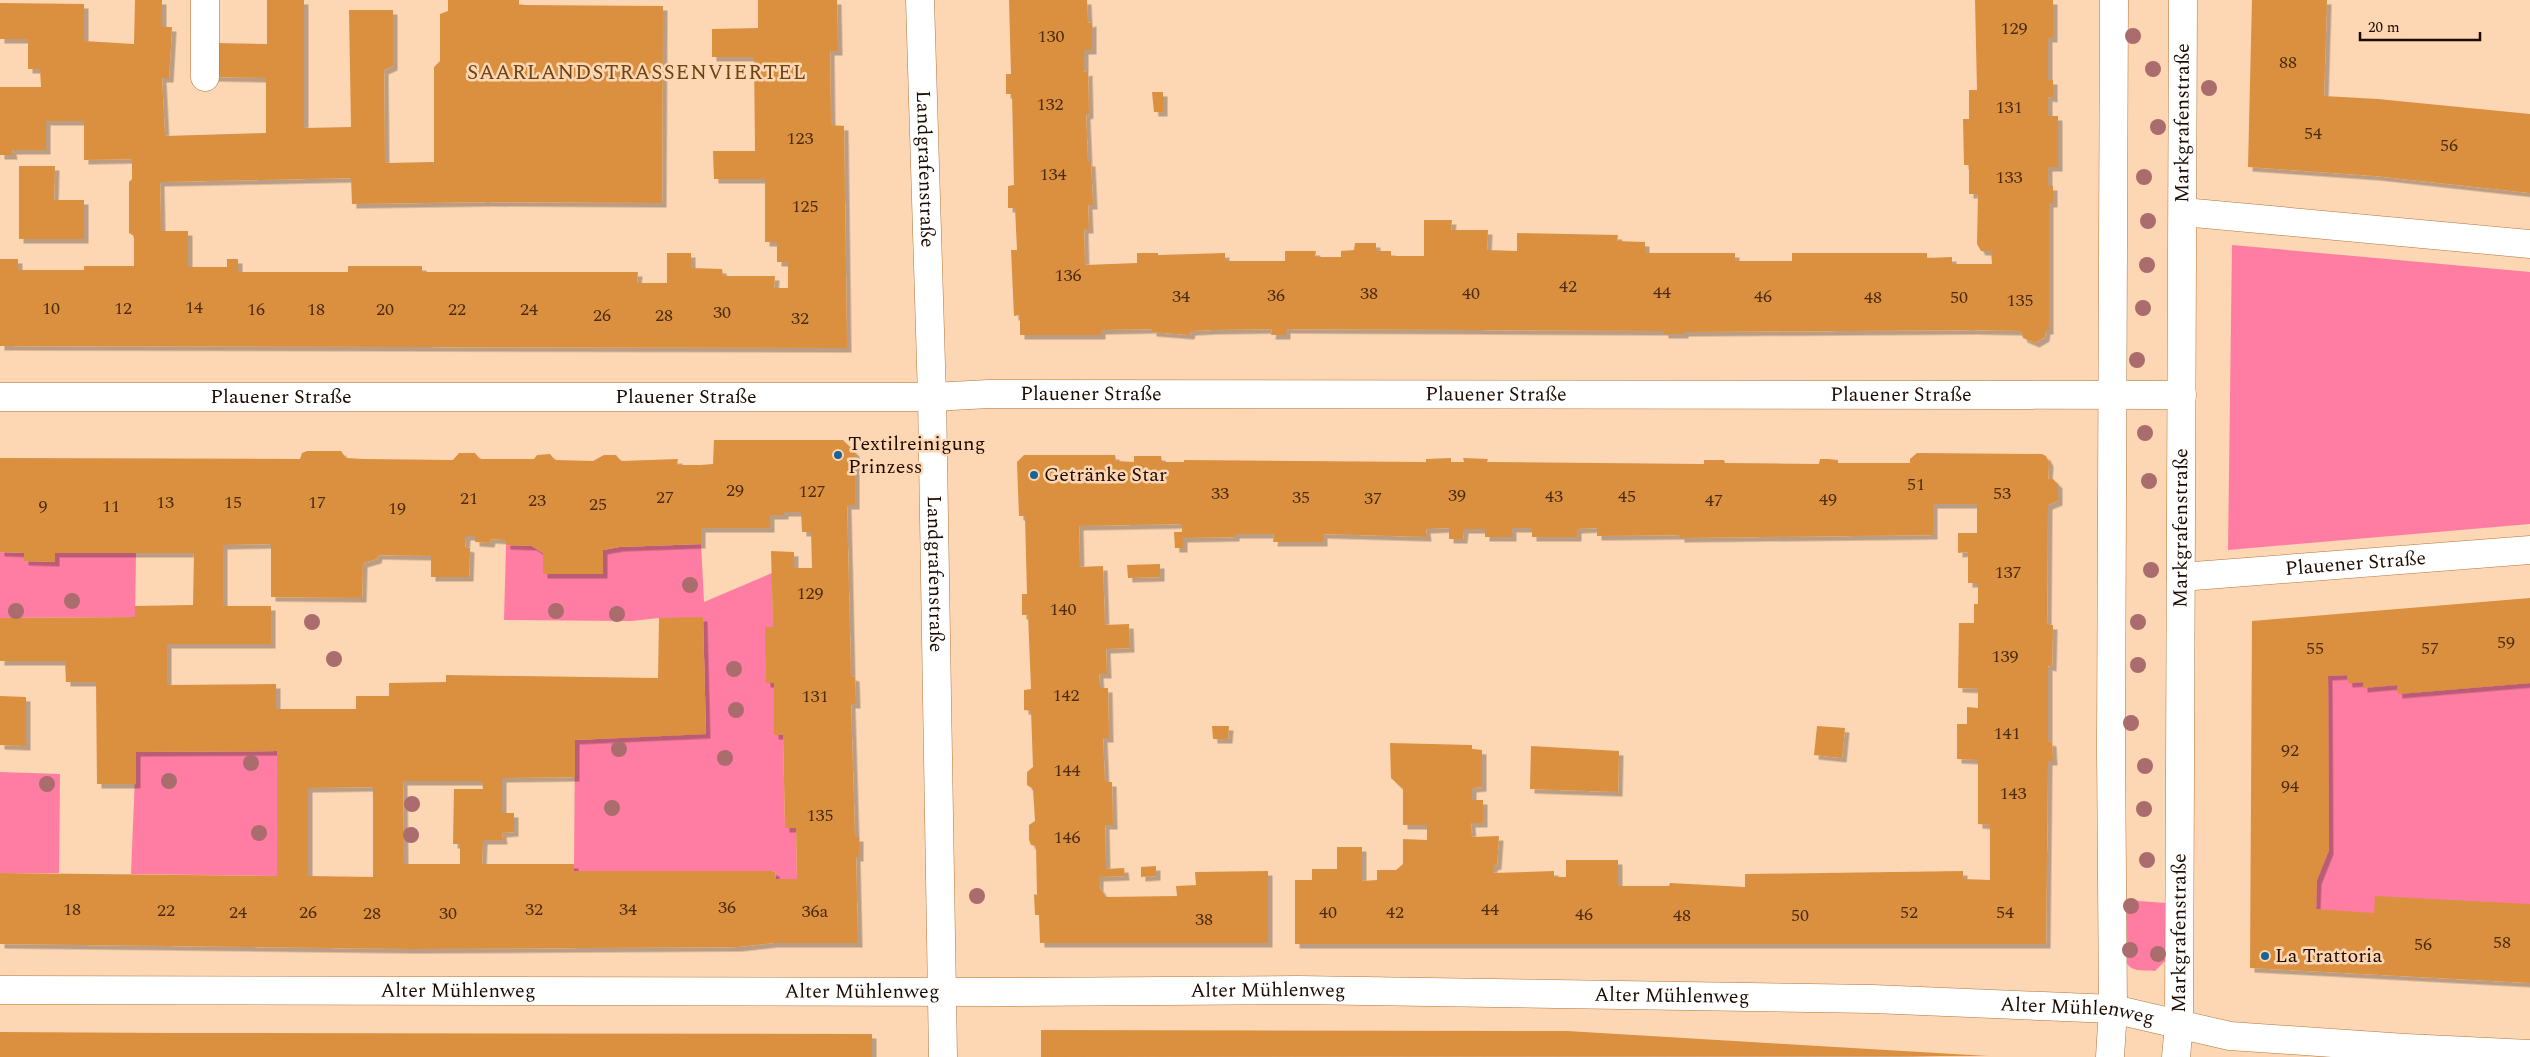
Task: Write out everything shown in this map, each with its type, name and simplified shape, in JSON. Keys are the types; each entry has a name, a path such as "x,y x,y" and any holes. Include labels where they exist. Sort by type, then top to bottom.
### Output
{"street":[{"path":"205,0 205,77"},
{"name":"Landgrafenstraße","path":"920,0 932,398 943,1057"},
{"path":"2110,1057 2113,1009 2111,739 2114,0"},
{"name":"Markgrafenstraße","path":"2176,1057 2179,1024 2183,212 2182,0"},
{"path":"2183,212 2530,244"},
{"name":"Plauener Straße","path":"0,397 932,398 989,394 2182,396"},
{"name":"Plauener Straße","path":"2181,577 2530,550"},
{"name":"Alter Mühlenweg","path":"0,990 942,992 1298,990 1746,996 2057,1005 2113,1009 2230,1036 2405,1053 2530,1054"}],"shaded area":[{"path":"2232,245 2530,272 2530,524 2228,550"},
{"path":"701,544 704,602 772,573 773,627 766,656 766,683 774,683 774,735 783,735 785,827 796,828 797,879 776,879 775,872 772,871 574,871 575,740 706,733 703,618 659,618 631,621 504,620 506,545 532,546 543,553 543,574 602,574 603,550 619,547"},
{"path":"0,552 24,553 24,561 55,562 55,553 136,552 135,617 0,618"},
{"path":"2530,640 2530,950 2292,938 2313,658"},
{"path":"277,751 277,876 131,874 136,752"},
{"path":"0,772 60,774 59,873 0,873"},
{"path":"2126,900 2166,903 2165,961 2155,971 2133,969 2125,959"}],"building":[{"path":"135,0 162,0 162,27 172,27 169,78 162,78 165,136 266,133 266,78 213,77 214,43 267,44 267,0 304,0 304,128 351,127 349,10 393,10 393,66 384,70 385,163 434,162 434,67 440,61 440,14 448,11 448,0 519,0 519,5 663,6 662,203 488,202 352,204 351,178 160,182 161,231 188,231 188,267 227,267 227,259 238,259 238,272 348,272 348,266 422,266 422,272 638,272 637,283 667,283 667,253 691,253 691,268 722,269 723,276 775,276 774,288 788,288 788,262 777,262 777,242 765,242 765,179 714,179 713,151 755,151 754,57 712,57 712,29 758,28 758,0 837,0 838,51 830,51 831,125 844,126 847,348 0,346 0,259 18,259 18,270 84,270 84,266 134,266 134,236 129,233 129,182 132,179 132,159 84,160 84,121 46,121 46,150 12,150 13,155 0,155 0,87 41,87 40,69 28,69 28,39 0,39 0,3 84,4 84,41 134,44"},
{"path":"1009,0 1087,0 1088,23 1092,22 1092,50 1084,50 1084,72 1088,71 1089,114 1086,115 1088,162 1091,162 1093,205 1088,205 1089,229 1084,229 1085,265 1137,263 1137,253 1158,253 1158,255 1225,253 1225,261 1285,261 1285,251 1316,251 1315,257 1341,257 1341,251 1354,250 1355,243 1376,243 1376,251 1391,251 1391,256 1424,256 1424,220 1452,220 1451,230 1488,230 1487,250 1517,251 1517,233 1618,235 1617,241 1645,242 1645,253 1735,253 1735,261 1792,261 1792,253 1927,253 1927,258 1952,257 1952,264 1992,264 1991,251 1981,251 1977,244 1978,194 1969,194 1969,165 1964,165 1963,119 1969,119 1969,90 1977,90 1975,0 2053,0 2053,38 2048,38 2048,80 2053,80 2053,98 2048,97 2048,116 2058,116 2058,167 2048,167 2048,186 2053,186 2053,203 2049,203 2049,330 2046,330 2045,337 2035,343 2023,338 2021,331 1972,330 1684,332 1684,334 1664,334 1664,331 1286,329 1286,335 1271,335 1272,329 1191,331 1190,335 1152,332 1152,329 1101,330 1101,335 1020,335 1020,315 1014,316 1011,250 1017,250 1015,208 1008,208 1008,186 1014,185 1012,94 1006,94 1006,74 1011,74"},
{"path":"2252,0 2327,0 2324,96 2378,99 2530,114 2530,193 2375,176 2248,167"},
{"path":"1152,92 1163,92 1163,112 1154,112"},
{"path":"19,166 55,166 54,200 84,200 84,239 19,239"},
{"path":"714,440 843,440 855,452 855,505 847,505 851,676 855,677 856,704 851,704 855,837 859,837 859,857 856,857 858,943 773,943 738,947 412,949 0,944 0,873 277,876 277,751 136,752 136,784 97,784 96,682 66,682 65,661 0,661 0,618 135,617 135,606 193,605 194,553 55,553 55,562 24,561 24,553 0,552 0,458 300,459 302,453 307,451 341,451 346,458 363,459 453,460 459,453 475,453 480,459 534,459 537,455 550,454 555,460 593,461 604,455 616,455 621,461 678,459 677,465 713,464","holes":["784,512 801,512 802,532 811,532 812,568 794,568 794,552 771,551 773,627 765,627 766,683 774,683 774,735 783,735 785,828 796,828 797,879 776,879 775,872 772,871 574,871 574,864 482,864 483,840 503,840 502,833 514,832 514,813 502,813 502,778 575,777 575,740 706,734 703,617 659,618 658,678 446,675 446,682 389,683 389,696 356,696 356,709 276,709 276,684 167,685 167,644 271,644 271,606 223,606 223,545 271,544 271,597 362,598 363,563 377,559 378,555 431,556 431,577 469,577 470,548 465,547 466,536 475,536 475,542 490,543 491,539 506,540 506,545 532,546 543,553 543,574 603,574 603,550 619,547 701,544 701,528 770,528 770,515 784,515","403,781 482,781 483,789 454,789 453,844 460,844 460,864 404,864","373,787 373,877 308,876 308,788"]},
{"path":"1917,453 2042,454 2046,456 2049,462 2048,479 2052,478 2058,484 2058,501 2048,505 2047,625 2053,625 2052,667 2048,666 2048,741 2052,742 2053,761 2048,761 2046,944 1295,944 1295,880 1312,880 1312,869 1337,869 1337,847 1362,847 1362,881 1377,880 1377,870 1396,870 1403,864 1403,839 1427,840 1427,825 1403,825 1403,789 1391,778 1390,743 1472,745 1472,749 1482,750 1482,787 1472,788 1472,800 1483,800 1483,823 1471,823 1472,837 1499,836 1497,865 1493,866 1493,873 1554,871 1554,877 1566,877 1566,860 1618,860 1618,886 1669,886 1670,883 1745,887 1745,874 1963,871 1963,879 1990,880 1990,825 1978,824 1978,760 1957,759 1957,724 1967,724 1967,707 1978,708 1978,689 1984,689 1958,688 1959,623 1974,623 1974,604 1978,604 1978,583 1968,583 1968,552 1958,553 1958,533 1977,533 1977,504 1933,504 1933,535 1680,538 1680,535 1597,536 1597,528 1577,529 1577,537 1532,537 1532,528 1512,528 1512,537 1485,537 1485,529 1464,529 1463,539 1449,539 1449,528 1426,529 1427,537 1323,534 1323,542 1273,542 1274,534 1235,534 1235,537 1183,538 1183,548 1175,548 1174,532 1182,532 1182,524 1079,526 1080,567 1103,566 1105,625 1129,624 1130,648 1106,649 1107,674 1099,674 1100,688 1108,688 1109,738 1103,738 1105,782 1112,782 1113,825 1105,825 1106,869 1124,868 1125,876 1099,877 1099,887 1106,897 1177,896 1176,886 1196,885 1195,872 1268,871 1268,943 1040,943 1039,915 1035,915 1034,894 1037,895 1036,846 1031,845 1029,840 1029,825 1035,821 1033,789 1027,785 1027,772 1033,767 1031,711 1024,710 1024,690 1031,689 1028,615 1022,615 1022,594 1027,594 1025,516 1019,516 1017,462 1024,455 1115,455 1116,461 1134,462 1134,456 1161,456 1162,462 1184,462 1184,460 1426,462 1426,459 1451,458 1451,462 1464,462 1463,458 1488,459 1487,462 1704,464 1704,460 1724,460 1725,463 1819,464 1820,459 1838,460 1838,463 1910,463 1910,459"},
{"path":"1160,564 1160,577 1128,578 1127,565"},
{"path":"2530,598 2530,683 2398,694 2397,685 2363,688 2363,682 2348,683 2347,675 2328,676 2329,850 2317,880 2316,909 2374,913 2375,896 2530,904 2530,983 2250,968 2252,621"},
{"path":"0,696 26,697 26,746 0,745"},
{"path":"1212,726 1229,726 1228,739 1213,739"},
{"path":"1817,726 1845,728 1842,758 1814,755"},
{"path":"1531,746 1619,751 1618,792 1530,789"},
{"path":"1156,866 1156,876 1141,877 1141,867"},
{"path":"1041,1030 1567,1031 1988,1056 1041,1057"},
{"path":"0,1032 872,1034 872,1057 0,1057"}],"place":[{"name":"Textilreinigung Prinzess","path":"838,455"},
{"name":"Getränke Star","path":"1034,475"},
{"name":"La Trattoria","path":"2265,956"}],"district":[{"name":"SAARLANDSTRASSENVIERTEL","path":"637,73"}]}
